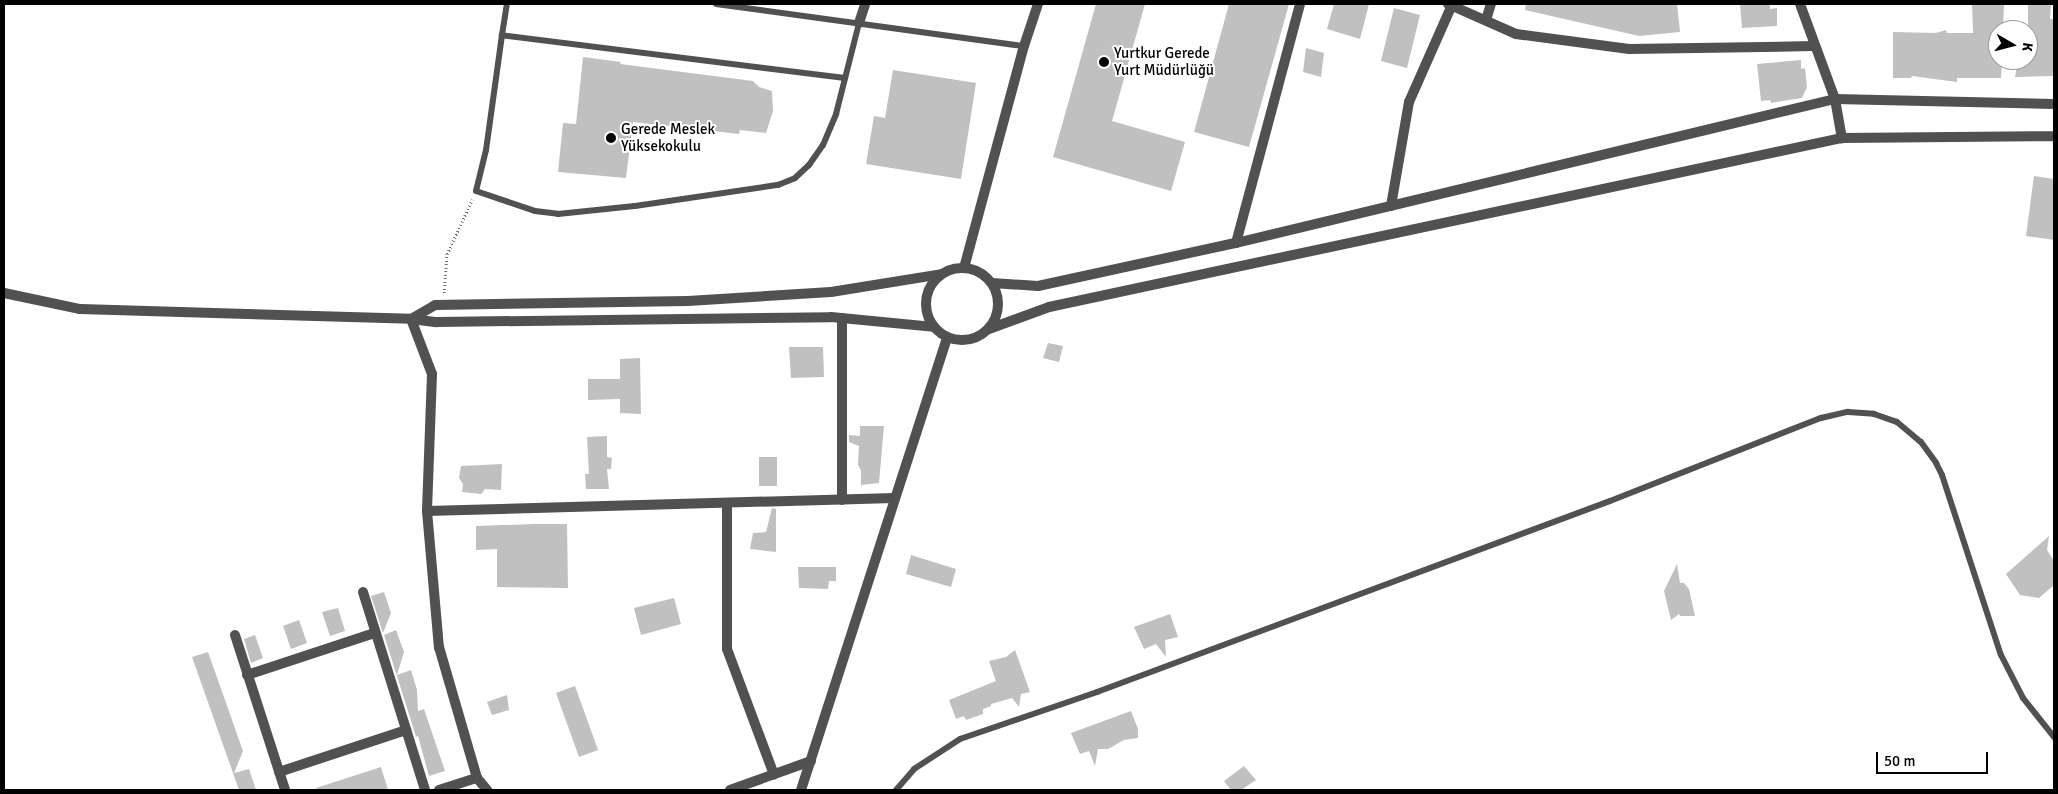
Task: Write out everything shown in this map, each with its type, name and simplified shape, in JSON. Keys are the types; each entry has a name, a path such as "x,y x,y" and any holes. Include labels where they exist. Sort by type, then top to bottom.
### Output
{"street":[{"path":"859,23 865,4"},
{"path":"964,268 1024,46 1038,4"},
{"path":"1236,243 1300,4"},
{"path":"1486,20 1492,4"},
{"path":"1800,4 1835,99 1842,138"},
{"path":"1391,206 1409,102 1450,5 1516,34 1629,49 1814,46"},
{"path":"992,283 1038,286 1236,243 1835,99 2054,104"},
{"path":"942,274 933,282 928,293 926,305 928,317 934,327 947,337 969,340 980,336 989,329 1049,307 1842,138 2054,136"},
{"path":"411,319 436,304 688,301 812,294 942,274 953,269 964,268 975,270 992,283 997,294 998,306 995,318 989,329"},
{"path":"4,293 80,309 411,319 437,322 842,318 934,327"},
{"path":"842,318 842,500"},
{"path":"411,319 432,374 427,511 439,647 477,778 487,790"},
{"path":"802,790 947,337"},
{"path":"427,511 895,498"},
{"path":"727,503 726,649 774,774"},
{"path":"363,592 426,790"},
{"path":"247,675 375,633"},
{"path":"234,635 285,790"},
{"path":"279,772 406,730"},
{"path":"730,790 811,761"},
{"path":"439,790 477,778"}],"lane":[{"path":"506,4 486,150 476,192 535,211 558,214 635,206 778,185 795,178 809,166 824,145 836,114 859,23"},
{"path":"716,4 1024,46"},
{"path":"502,35 845,78"},
{"path":"896,790 914,769 960,739 1097,692 1600,504 1821,418 1848,412 1874,414 1897,422 1920,442 1936,463 1942,475 2001,655 2023,698 2054,737"}],"path":[{"path":"443,304 447,254 476,192"}],"building":[{"name":"Yurtkur Gerede Yurt Müdürlüğü","path":"1096,4 1145,4 1112,121 1185,142 1171,191 1053,157"},
{"path":"1229,4 1289,4 1249,147 1194,132"},
{"path":"1334,4 1369,4 1360,39 1327,29"},
{"path":"1526,4 1677,4 1680,32 1639,36 1525,10"},
{"path":"1740,4 1770,4 1770,9 1777,8 1777,26 1742,28"},
{"path":"1972,4 2004,4 2003,20 1988,20 1988,70 2001,70 2001,78 1957,78 1957,82 1912,76 1911,78 1893,78 1893,32 1936,33 1946,30 1947,33 1973,33"},
{"path":"2028,4 2051,4 2050,19 2054,19 2054,76 2015,77 2016,70 2038,70 2038,20 2028,20"},
{"path":"1394,8 1420,15 1407,68 1381,61"},
{"path":"1306,48 1324,53 1321,77 1303,72"},
{"path":"583,57 621,62 620,64 753,81 759,87 772,91 773,111 766,133 740,130 739,134 633,122 626,178 558,172 563,123 576,124"},
{"path":"1801,60 1801,69 1805,68 1807,87 1802,98 1771,103 1770,100 1761,101 1757,64"},
{"path":"893,70 976,83 961,179 866,164 874,116 885,118"},
{"path":"2034,176 2054,179 2054,240 2026,236"},
{"path":"1048,343 1063,346 1059,362 1043,358"},
{"path":"789,347 823,347 824,377 791,378"},
{"path":"640,358 641,414 620,413 620,399 588,400 588,379 620,379 620,359"},
{"path":"860,426 884,426 879,483 861,485 861,470 858,465 859,446 849,442 849,435 860,436"},
{"path":"607,436 607,457 612,458 611,469 607,469 609,489 586,489 585,474 589,474 587,437"},
{"path":"759,457 777,457 777,486 759,486"},
{"path":"502,464 501,490 485,489 481,494 462,492 463,484 459,478 461,466"},
{"path":"772,508 776,509 776,552 750,549 753,533 766,532"},
{"path":"567,524 568,588 497,587 497,549 476,550 476,526"},
{"path":"2049,536 2047,550 2054,561 2054,585 2039,598 2020,595 2006,574"},
{"path":"911,555 956,569 951,587 906,574"},
{"path":"1677,564 1680,583 1684,583 1689,589 1695,616 1680,616 1679,614 1671,620 1664,591"},
{"path":"798,567 836,567 836,581 829,581 828,589 799,588"},
{"path":"384,592 391,613 383,633 371,596"},
{"path":"674,598 681,624 641,635 634,608"},
{"path":"338,608 345,631 330,636 322,612"},
{"path":"1170,614 1178,637 1165,640 1166,657 1156,644 1144,649 1134,627"},
{"path":"299,620 307,643 291,649 283,626"},
{"path":"396,630 404,652 397,675 411,670 417,690 418,711 424,709 445,771 429,776 418,736 416,737 384,635"},
{"path":"255,635 263,658 251,663 244,639"},
{"path":"1015,650 1030,692 1021,694 1019,707 1012,698 991,704 991,706 983,709 983,714 966,720 964,716 956,719 949,700 996,681 989,661 1006,657"},
{"path":"208,652 243,751 234,773 249,769 256,790 239,790 192,657"},
{"path":"575,686 598,750 579,757 556,693"},
{"path":"507,695 509,710 492,715 487,702"},
{"path":"1131,711 1138,729 1138,738 1124,740 1108,749 1098,749 1095,766 1089,751 1080,754 1071,733"},
{"path":"1244,766 1256,780 1241,790 1231,790 1224,781"},
{"path":"381,767 388,790 317,790 316,788"}],"place":[{"name":"Yurtkur Gerede Yurt Müdürlüğü","path":"1104,62"},
{"name":"Gerede Meslek Yüksekokulu","path":"611,138"}]}
